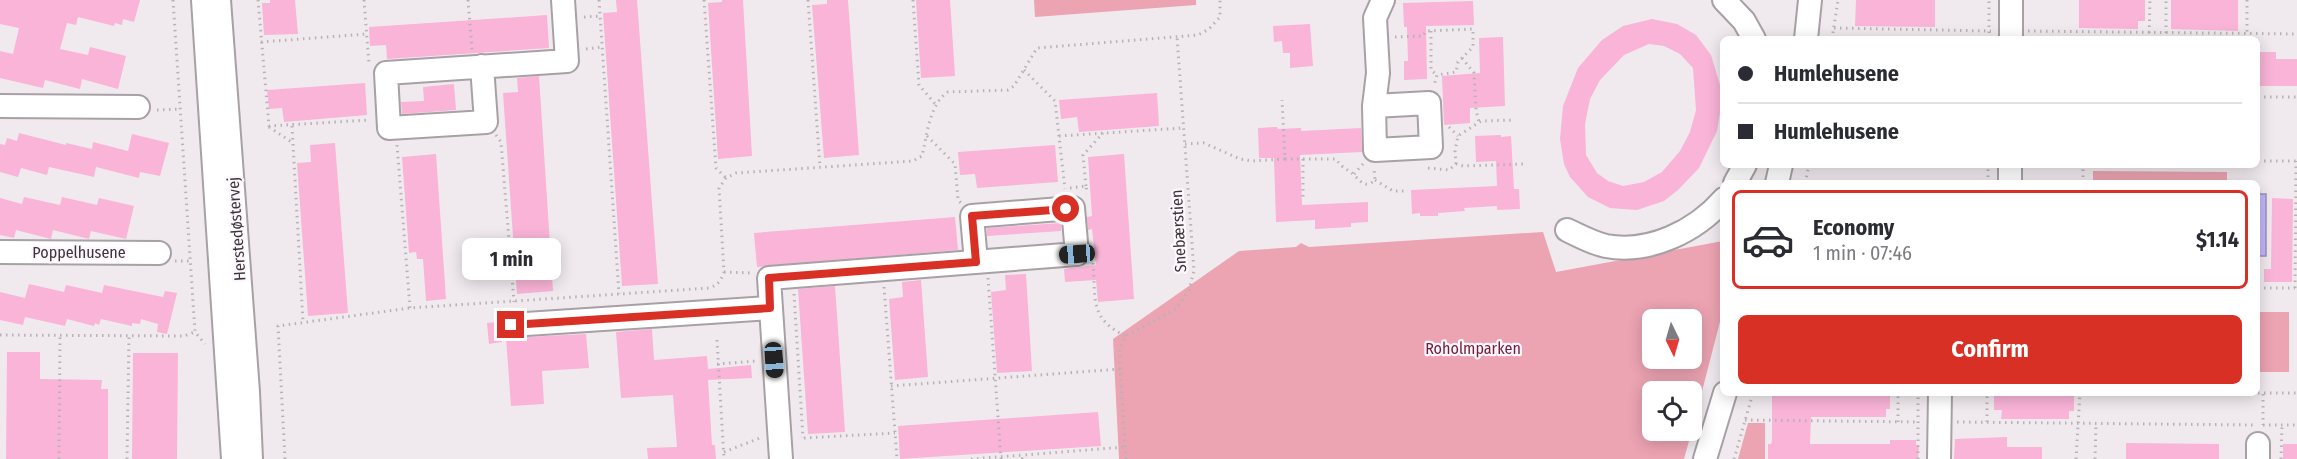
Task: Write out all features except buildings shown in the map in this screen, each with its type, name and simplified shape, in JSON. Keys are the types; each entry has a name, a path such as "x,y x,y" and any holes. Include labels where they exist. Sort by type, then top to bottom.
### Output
{"street":[{"name":"Herstedøstervej","path":"203,0 233,459"},
{"name":"Herstedøstervej","path":"219,0 251,459"},
{"path":"478,66 486,122 392,123 386,73 478,66 567,61 563,0"},
{"path":"1375,100 1378,73 1375,18 1383,0"},
{"path":"1806,36 1810,0"},
{"path":"2004,34 2011,0"},
{"path":"1728,1 1752,36"},
{"path":"0,106 138,107"},
{"path":"1567,230 1606,246 1648,245 1693,226 1720,203"},
{"path":"781,459 769,278 981,262 1077,254 1074,208 972,216 981,262"},
{"name":"Poppelhusene","path":"0,252 159,253"},
{"path":"511,325 770,308"},
{"path":"1705,459 1724,396"},
{"path":"1939,459 1940,396"}],"path":[{"path":"173,0 195,332 206,345"},
{"path":"258,0 269,126 293,143"},
{"path":"364,0 369,65 386,73"},
{"path":"468,0 478,66"},
{"path":"599,0 619,294"},
{"path":"704,0 716,168 726,178"},
{"path":"808,0 820,167"},
{"path":"913,0 919,86 936,105"},
{"path":"285,459 278,326 410,308 716,286 722,280 724,272 719,188 726,178 736,173 913,161 922,156 936,105 940,97 948,92 1008,90 1014,86 1037,48 1198,35 1209,29 1220,17 1220,0"},
{"path":"1833,36 1838,0"},
{"path":"1989,0 2004,34"},
{"path":"2149,36 2150,0"},
{"path":"2166,0 2166,33"},
{"path":"2247,34 2249,1"},
{"path":"1834,28 2004,34 2149,32 2297,34"},
{"path":"1376,37 1423,36 1426,31 1473,29 1473,47 1458,62 1456,72 1437,75 1431,70 1431,31"},
{"path":"261,42 367,34"},
{"name":"Snebærstien","path":"1126,459 1119,348 1126,336 1176,309 1190,290 1194,271 1177,37"},
{"path":"1462,58 1474,73 1479,122"},
{"path":"1024,70 1055,100 1066,209"},
{"path":"1432,97 1437,75"},
{"path":"2260,97 2297,97"},
{"path":"1282,100 1285,159"},
{"path":"138,107 149,110 181,109"},
{"path":"1456,164 1455,151 1458,135 1479,122 1515,120"},
{"path":"486,122 501,142 514,302"},
{"path":"269,126 392,123 410,308"},
{"path":"292,125 303,322"},
{"path":"1441,126 1452,128 1458,135"},
{"path":"1059,136 1184,128"},
{"path":"1086,186 1083,155 1104,133"},
{"path":"927,136 955,164 958,200 972,216"},
{"path":"1185,144 1204,143 1240,159 1252,161 1336,159 1343,170 1354,174 1359,182 1371,183 1375,180"},
{"path":"1303,159 1303,200"},
{"path":"2260,161 2297,161 2296,288 2260,288"},
{"path":"1456,164 1463,166 1525,164"},
{"path":"1426,168 1449,170 1456,164"},
{"path":"1375,180 1374,168 1382,169"},
{"path":"1375,180 1393,192 1408,191"},
{"path":"981,262 995,378 1001,458"},
{"path":"883,269 897,459"},
{"path":"724,272 756,273 769,278"},
{"path":"793,276 803,438 895,433"},
{"path":"0,335 184,336 195,332"},
{"path":"59,459 60,335"},
{"path":"128,459 129,336"},
{"path":"717,340 724,459"},
{"path":"717,364 774,360"},
{"path":"891,386 1120,369"},
{"path":"2260,443 2263,393 2297,393"},
{"path":"1734,459 1752,396"},
{"path":"1898,396 1898,422"},
{"path":"1918,396 1918,459"},
{"path":"1987,396 1987,422"},
{"path":"2076,459 2080,396"},
{"path":"1745,420 1918,422"},
{"path":"1952,422 2096,423 2260,443 2282,425 2297,425"},
{"path":"2095,459 2096,423"},
{"path":"2281,459 2282,425"},
{"path":"724,452 770,435 779,435"},
{"path":"971,459 1023,458 1125,447"}],"green space":[{"path":"1034,0 1196,0 1196,5 1035,17"},
{"path":"2093,171 2227,172 2227,180 2093,180"},
{"name":"Roholmparken","path":"1543,232 1556,272 1720,242 1720,322 1702,391 1702,381 1642,381 1642,441 1689,441 1684,459 1119,459 1113,339 1239,251 1296,247 1301,243 1309,247"},
{"path":"2260,312 2289,312 2289,372 2260,372"},
{"path":"1748,423 1765,423 1765,459 1738,459"}],"shaded area":[{"path":"2260,194 2266,194 2266,256 2260,256"}],"route":[{"path":"511,325 770,308 769,278 976,262 972,216 1066,209"}]}
